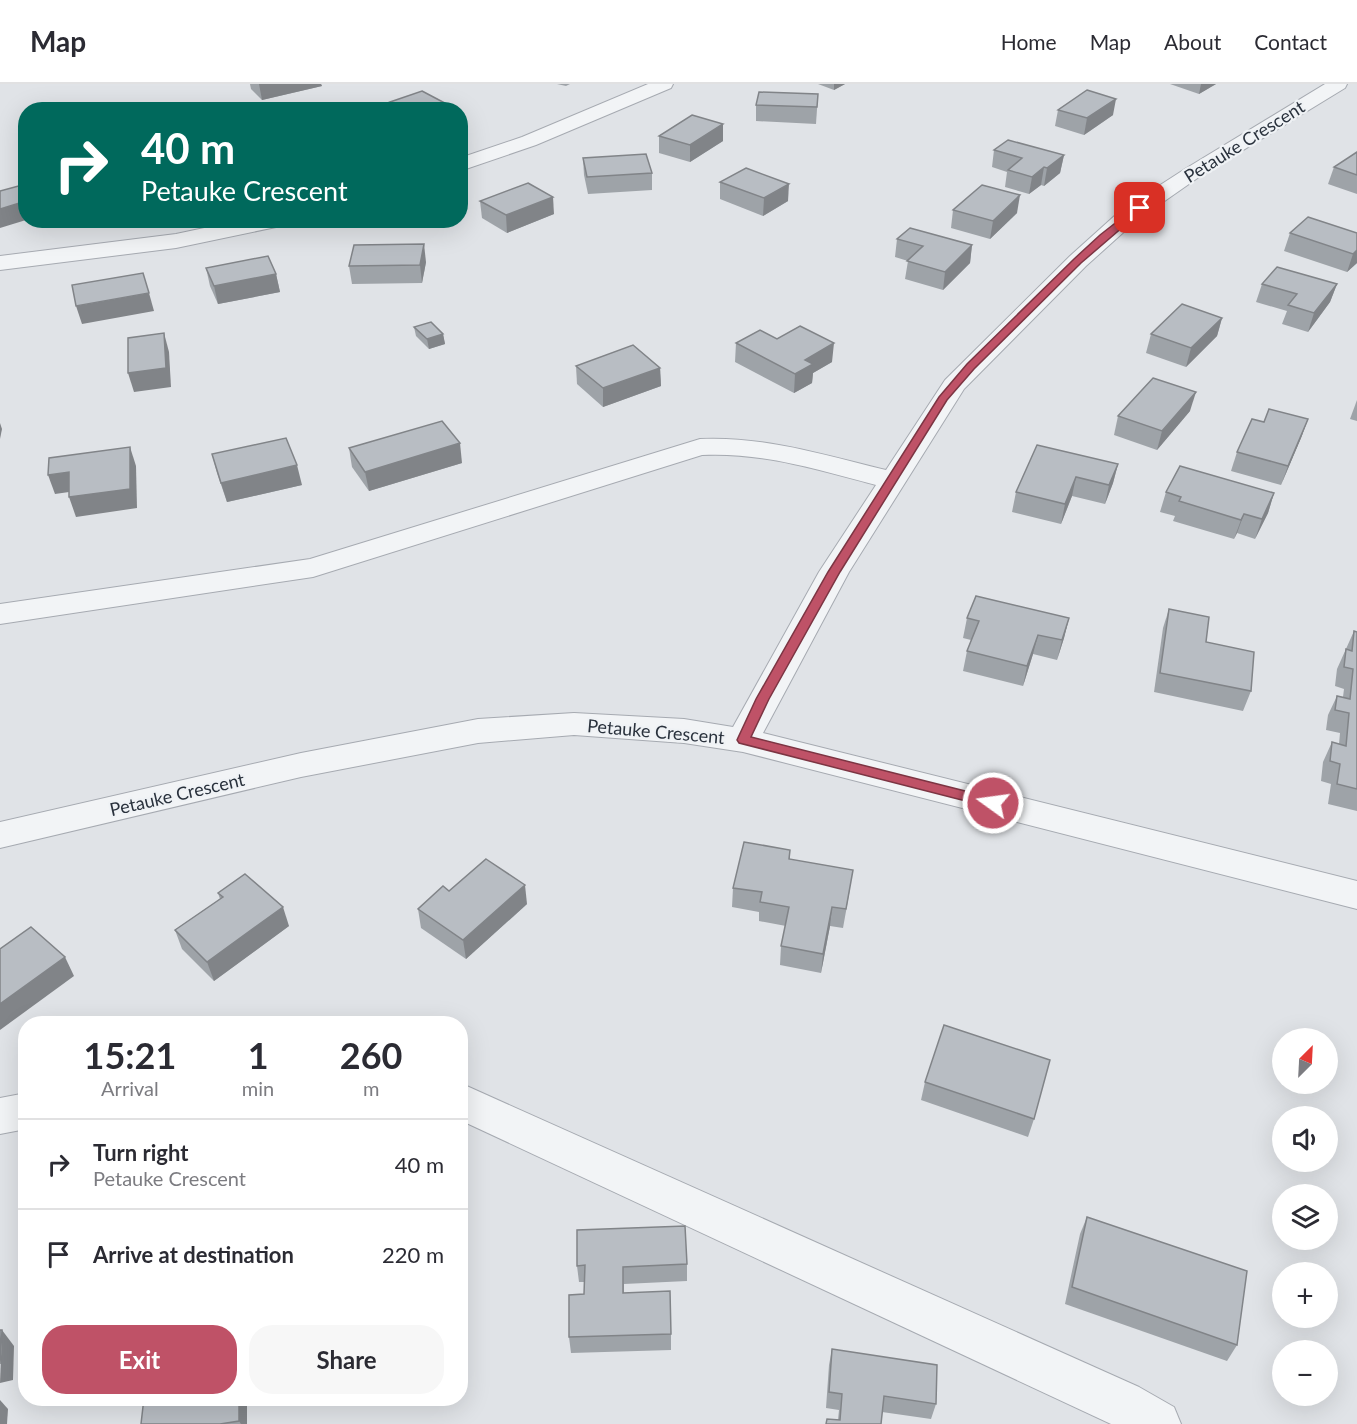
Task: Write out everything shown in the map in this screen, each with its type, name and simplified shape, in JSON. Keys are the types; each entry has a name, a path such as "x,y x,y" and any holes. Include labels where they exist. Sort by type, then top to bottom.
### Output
{"street":[{"path":"468,162 529,141 664,84"},
{"name":"Petauke Crescent","path":"0,835 301,765 478,731 519,726 574,724 684,731 743,740 762,699 828,582 891,480 954,385 1103,237 1162,192 1326,86"},
{"path":"0,263 176,241 238,228"},
{"path":"0,614 313,568 700,447 739,446 763,450 891,480"},
{"path":"743,740 1357,895"},
{"path":"468,1105 1112,1399 1157,1424"},
{"path":"0,1116 18,1113"}],"building":[{"path":"1087,90 1116,99 1087,118 1058,110"},
{"path":"422,91 443,102 390,102"},
{"path":"759,92 818,94 817,107 756,105"},
{"path":"692,115 723,124 690,145 659,136"},
{"path":"1008,140 1064,155 1032,177 1008,170 1022,158 994,150"},
{"path":"1357,152 1357,175 1334,167"},
{"path":"646,154 652,173 587,177 583,158"},
{"path":"746,168 789,184 764,198 720,182"},
{"path":"528,183 553,197 506,215 480,201"},
{"path":"982,185 1020,195 993,221 953,210"},
{"path":"18,186 18,203 0,209 0,191"},
{"path":"1308,217 1357,233 1357,250 1353,254 1290,233"},
{"path":"910,228 972,245 945,272 907,261 923,246 897,239"},
{"path":"424,244 420,265 349,266 354,245"},
{"path":"268,256 276,274 214,286 206,268"},
{"path":"1277,267 1337,284 1314,313 1288,305 1297,294 1262,284"},
{"path":"143,273 149,293 76,306 72,285"},
{"path":"1182,304 1222,318 1191,348 1151,334"},
{"path":"431,322 443,334 427,339 414,327"},
{"path":"800,326 834,343 805,360 813,364 795,374 736,343 760,330 777,339"},
{"path":"164,333 166,368 128,373 128,338"},
{"path":"633,345 660,368 603,388 576,366"},
{"path":"1153,378 1196,392 1162,431 1118,416"},
{"path":"1269,409 1308,419 1288,466 1237,452 1252,419 1264,422"},
{"path":"442,421 460,443 365,472 349,448"},
{"path":"286,438 297,465 221,483 212,454"},
{"path":"1037,445 1118,464 1109,485 1076,477 1065,504 1016,492"},
{"path":"130,447 130,489 69,497 69,472 48,475 49,458"},
{"path":"1180,466 1274,493 1262,519 1244,514 1241,520 1179,501 1181,497 1166,492"},
{"path":"976,596 1069,618 1062,640 1038,635 1027,666 967,651 979,621 967,618"},
{"path":"1169,609 1209,617 1206,642 1254,652 1251,691 1160,673"},
{"path":"1354,631 1357,632 1357,789 1337,784 1340,764 1330,761 1332,742 1346,746 1349,713 1335,710 1337,696 1350,699 1353,669 1344,667 1346,649 1352,651"},
{"path":"744,842 790,850 789,859 853,870 846,909 832,907 823,954 781,946 789,907 760,902 762,892 733,888"},
{"path":"486,859 525,885 463,940 418,909 443,886 449,891"},
{"path":"245,874 283,907 207,962 175,930 223,897 218,893"},
{"path":"31,927 65,957 0,1004 0,949"},
{"path":"944,1025 1050,1060 1034,1119 925,1082"},
{"path":"1087,1217 1247,1271 1237,1345 1072,1287"},
{"path":"685,1226 687,1264 623,1267 623,1293 670,1291 671,1334 569,1337 569,1295 584,1294 585,1265 577,1266 577,1230"},
{"path":"0,1330 2,1330 0,1364"},
{"path":"832,1349 937,1365 936,1404 884,1396 881,1424 826,1424 827,1419 840,1420 842,1394 829,1392"},
{"path":"143,1406 239,1406 239,1421 220,1424 141,1424"}],"route":[{"path":"993,803 743,740 762,699 834,572 943,399 971,366 1078,261 1103,237 1140,208"}]}
